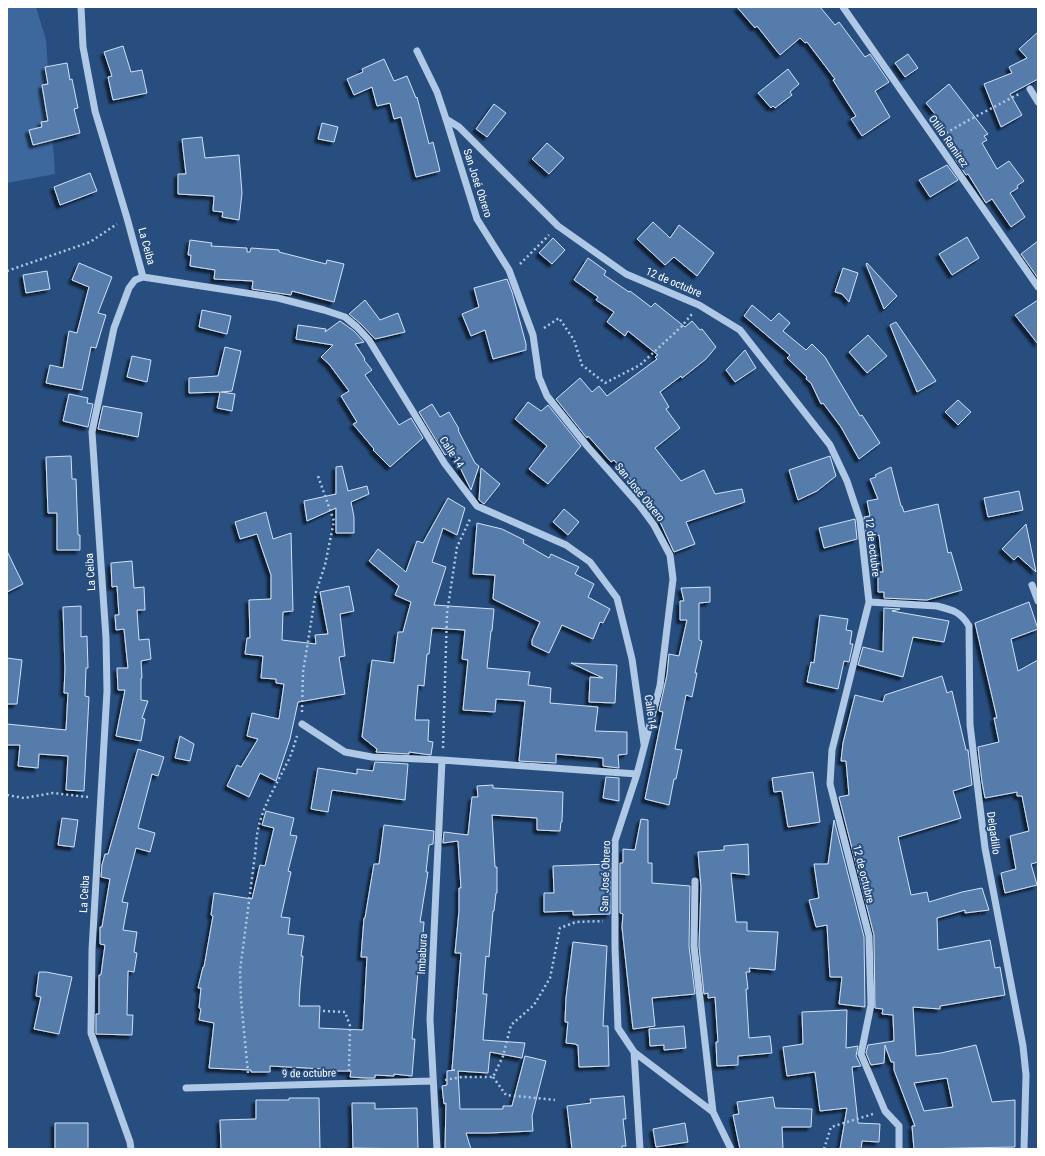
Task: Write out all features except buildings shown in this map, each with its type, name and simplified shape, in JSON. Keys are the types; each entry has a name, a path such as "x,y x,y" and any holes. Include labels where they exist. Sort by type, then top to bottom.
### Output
{"street":[{"name":"La Ceiba","path":"81,7 83,47 95,111 143,277 135,280 129,288 114,328 92,432 108,691 92,950 91,1033 130,1142 131,1149"},
{"name":"Otilio Ramirez","path":"843,7 1038,287"},
{"name":"San José Obrero","path":"417,51 437,92 477,218 509,270 533,335 539,377 547,396 559,413 640,506 654,525 670,555 673,580 660,686 637,774 615,842 615,921 618,1028 634,1052 713,1112 731,1149"},
{"path":"1030,89 1038,102"},
{"name":"12 de octubre","path":"446,119 459,127 558,226 626,274 699,305 740,330 830,446 847,481 860,520 869,602 832,750 830,784 869,936 871,1005 861,1054 885,1111 900,1126 899,1149"},
{"name":"Calle 14","path":"143,277 278,298 345,317 357,327 369,340 445,464 476,506 566,545 590,562 617,598 632,659 644,744"},
{"path":"1032,585 1038,601"},
{"name":"Delgadillo","path":"869,602 937,606 948,609 964,617 969,626 970,725 984,848 1023,1046 1026,1075 1024,1149"},
{"path":"302,724 346,752 372,757 442,760 637,774"},
{"name":"Imbabura","path":"437,1149 432,1081 430,1019 442,760"},
{"path":"695,881 694,946 713,1112"},
{"path":"634,1052 640,1149"},
{"name":"9 de octubre","path":"186,1088 432,1081"}],"path":[{"path":"935,139 967,120 1030,89"},
{"path":"7,271 90,242 127,218"},
{"path":"509,270 521,264 558,226"},
{"path":"533,335 559,318 574,340 582,364 605,383 640,364 681,328 699,305"},
{"path":"249,1086 241,1000 240,971 257,832 263,810 288,761 302,724 303,672 316,592 325,564 334,521 318,476"},
{"path":"442,760 447,613 457,548 476,506"},
{"path":"7,795 24,798 53,793 101,799"},
{"path":"493,1077 503,1056 510,1026 534,1005 550,978 560,928 576,922 615,921"},
{"path":"322,1011 345,1012 350,1026 349,1083"},
{"path":"432,1081 462,1077 493,1077"},
{"path":"493,1077 506,1095 555,1100"},
{"path":"824,1149 831,1126 885,1111"}],"shaded area":[{"path":"7,7 36,7 46,40 55,174 7,183"}]}
